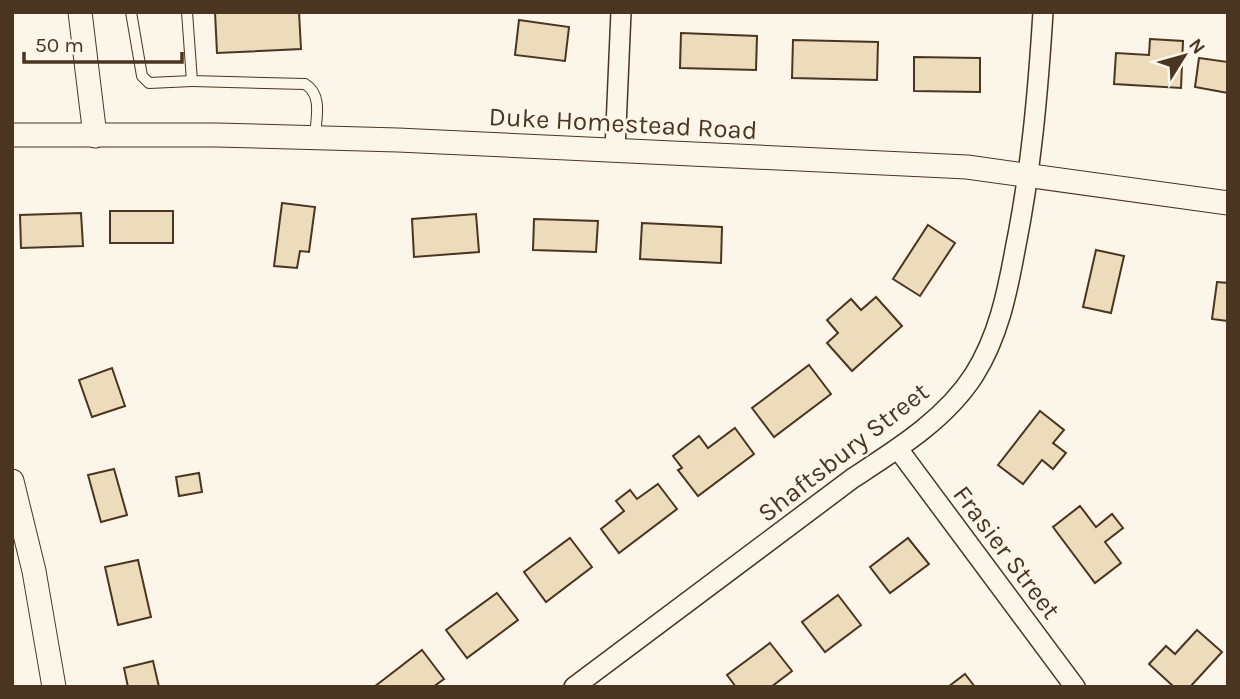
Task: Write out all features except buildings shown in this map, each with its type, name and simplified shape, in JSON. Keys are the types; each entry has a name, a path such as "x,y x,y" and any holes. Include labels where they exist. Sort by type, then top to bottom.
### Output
{"street":[{"path":"80,12 95,136"},
{"path":"615,150 621,12"},
{"name":"Shaftsbury Street","path":"574,687 853,478 898,449 940,414 964,388 998,328 1009,285 1029,174 1037,109 1043,12"},
{"name":"Duke Homestead Road","path":"12,135 315,137 967,167 1228,203"},
{"name":"Frasier Street","path":"898,449 1075,687"},
{"path":"12,481 34,571 54,687"}],"lane":[{"path":"131,12 142,76 149,83 192,81 305,84 313,89 317,100 315,137"},
{"path":"187,12 192,81"}]}
